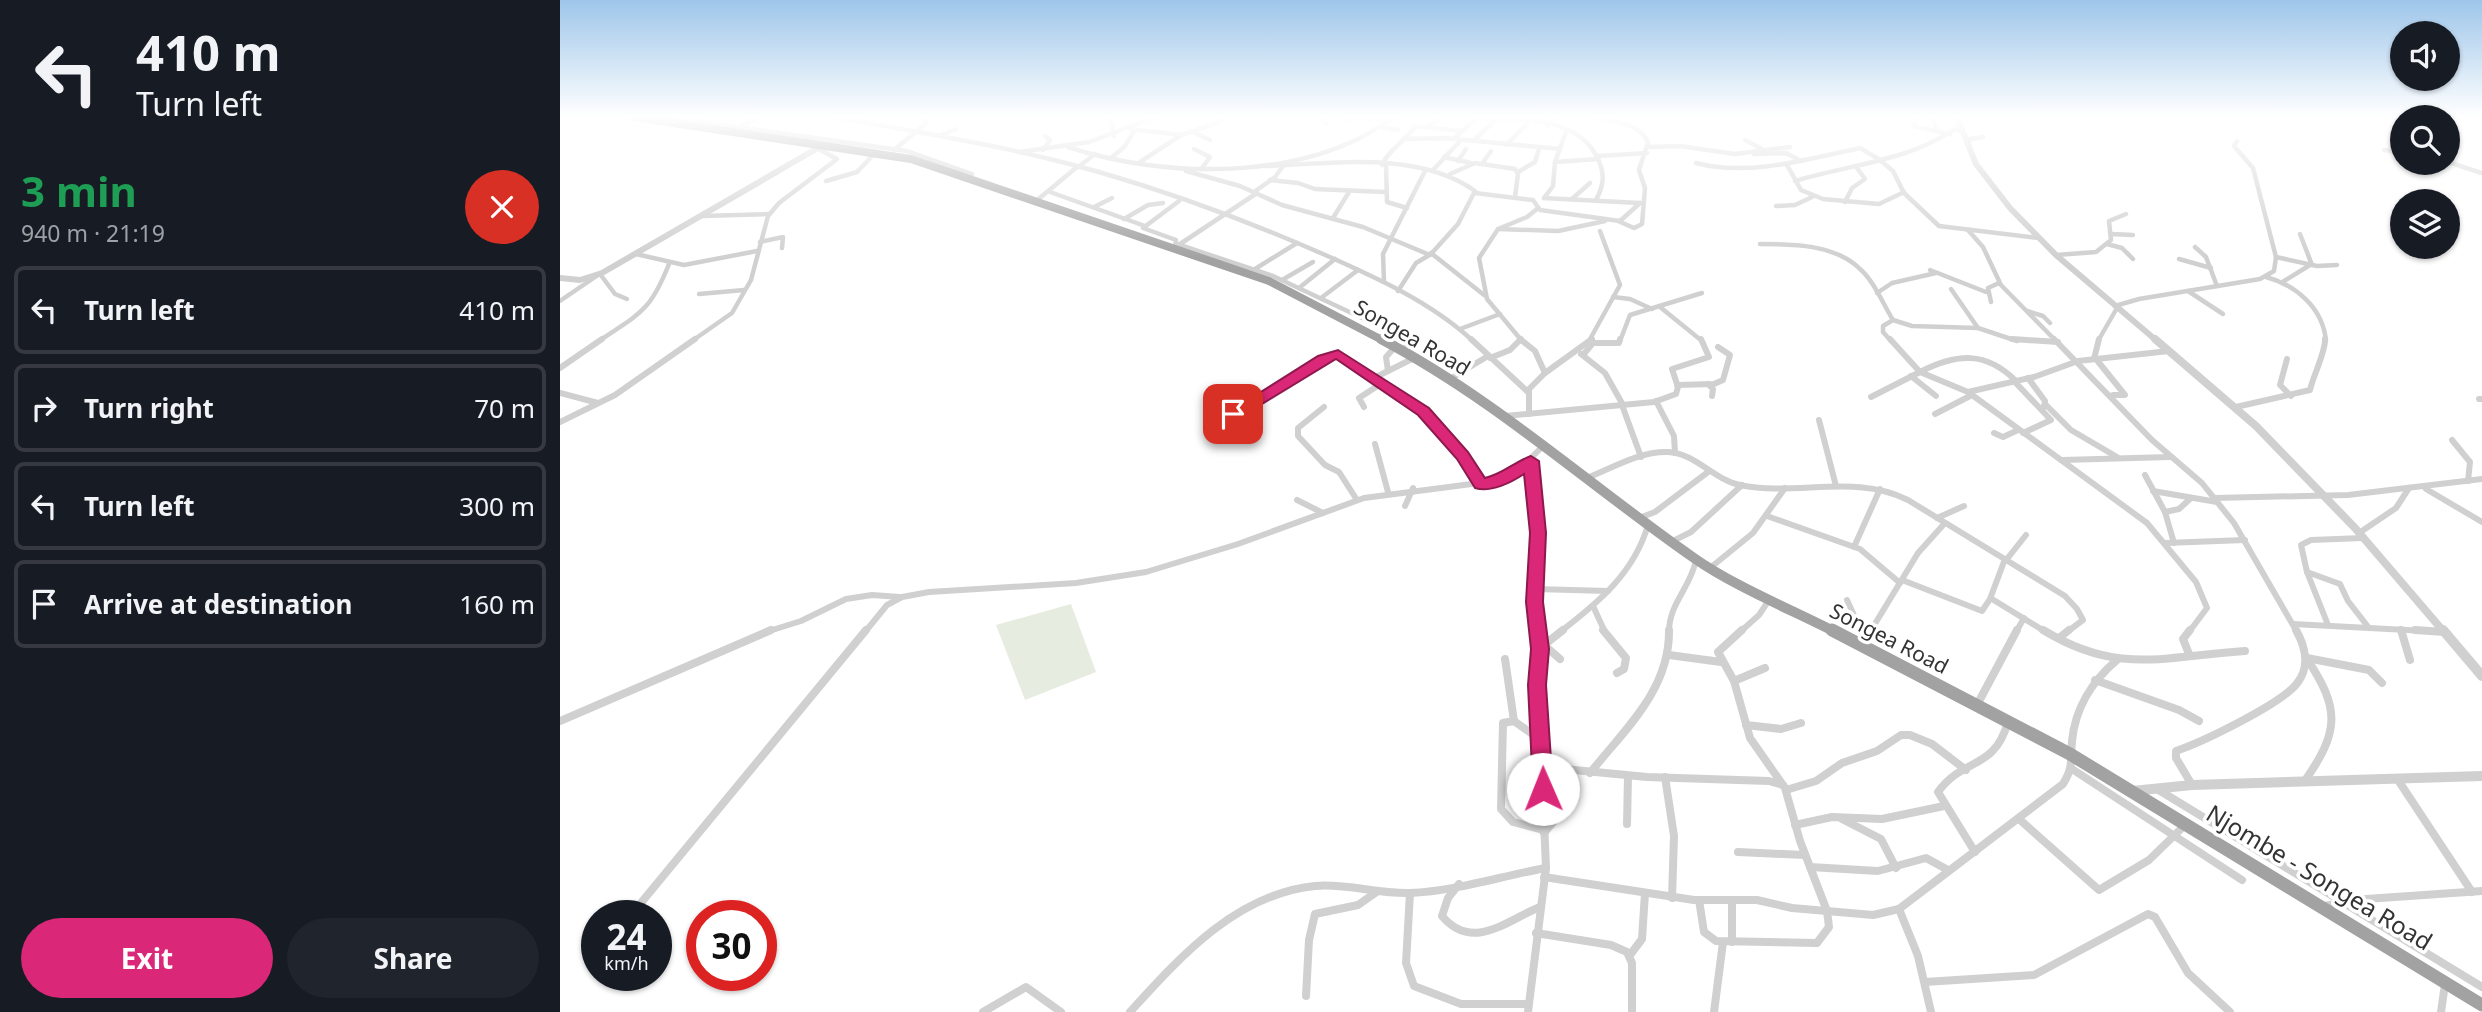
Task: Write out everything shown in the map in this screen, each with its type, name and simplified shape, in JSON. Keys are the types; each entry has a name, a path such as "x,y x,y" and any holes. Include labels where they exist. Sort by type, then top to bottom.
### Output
{"highway":[{"name":"Songea Road","path":"931,164 1177,245 1269,281 1396,346 1450,379 1544,444 1696,560 2070,754 2132,791"},
{"name":"Njombe - Songea Road","path":"2132,791 2317,907 2482,1005"}],"street":[{"path":"560,302 599,275 789,164"},
{"path":"560,422 598,403 721,323 736,309 751,280 769,214 830,164"},
{"path":"825,181 857,172 868,164"},
{"path":"1066,164 1130,181 1180,201 1226,215 1384,281 1460,329 1528,392"},
{"path":"1037,201 1082,164"},
{"path":"1150,164 1202,168 1384,165 1426,169 1450,174 1466,183 1475,193 1515,197 1537,206 1605,221"},
{"path":"1202,168 1205,164"},
{"path":"1264,166 1270,164"},
{"path":"1433,170 1438,164"},
{"path":"1450,174 1470,164"},
{"path":"1483,164 1518,172 1531,164"},
{"path":"1485,296 1479,258 1498,229 1527,217 1544,198 1553,186 1555,164"},
{"path":"1597,200 1604,187 1599,164"},
{"path":"1498,229 1558,231 1605,221 1618,221 1630,227 1640,227 1645,188 1639,170 1642,164"},
{"path":"1703,164 1719,167 1782,164"},
{"path":"1787,164 1801,190 1812,197 1845,202 1884,203 1904,192"},
{"path":"1795,181 1870,164"},
{"path":"1885,164 1904,192 1935,223 1945,228 2039,238"},
{"path":"1979,164 1986,179 2056,255 2235,407 2361,535 2482,676"},
{"path":"2250,164 2253,168 2276,257 2274,271 2266,277"},
{"path":"1384,165 1385,192 1389,204 1407,208"},
{"path":"1177,245 1256,193 1283,166"},
{"path":"2460,166 2482,173"},
{"path":"1171,167 1256,193 1282,205 1333,218 1431,254 1455,269 1485,296 1521,339 1535,351 1545,373"},
{"path":"1845,202 1851,190 1865,179 1857,168"},
{"path":"1384,281 1381,260 1426,169"},
{"path":"1515,197 1518,172"},
{"path":"1270,180 1298,183 1315,190 1385,192"},
{"path":"1573,198 1590,184"},
{"path":"1050,192 1144,226 1144,229 1176,240 1177,245"},
{"path":"1333,218 1349,192"},
{"path":"1398,291 1407,281 1413,267 1431,254 1471,211 1475,193"},
{"path":"1776,206 1795,205 1812,197"},
{"path":"1094,207 1112,198"},
{"path":"1544,198 1643,203"},
{"path":"1144,226 1180,201"},
{"path":"1124,219 1148,205 1163,203"},
{"path":"1618,221 1643,203"},
{"path":"750,215 775,207"},
{"path":"702,216 769,214"},
{"path":"2056,255 2096,251 2107,244 2111,234 2109,220 2126,214"},
{"path":"1968,230 1983,247 2000,283 2172,457 2188,468 2245,540 2302,640 2307,659 2329,692 2335,712 2332,731 2324,752 2303,783"},
{"path":"1529,414 1528,392 1545,373 1592,339 1620,284 1608,257 1607,243 1600,232"},
{"path":"2111,234 2133,235"},
{"path":"2300,234 2311,265"},
{"path":"760,242 783,237 782,248"},
{"path":"1255,269 1297,243"},
{"path":"1760,244 1814,245 1859,266 1893,320 1912,326 1978,328 2020,342 2058,342"},
{"path":"2107,244 2122,248 2133,259"},
{"path":"1177,245 1255,269 1394,333 1409,346 1413,355 1374,378"},
{"path":"2195,247 2205,255 2217,286"},
{"path":"636,254 669,264 698,264 757,251"},
{"path":"2276,257 2311,265 2337,265"},
{"path":"2179,258 2211,268"},
{"path":"1299,288 1335,260"},
{"path":"1282,280 1314,262"},
{"path":"560,369 643,313 656,298 669,264"},
{"path":"2284,281 2311,265"},
{"path":"1321,298 1358,270"},
{"path":"1930,270 1986,292 1991,302"},
{"path":"1877,293 1892,281 1924,278 1937,273"},
{"path":"560,278 580,280 599,275"},
{"path":"599,275 615,295 627,299"},
{"path":"2111,395 2125,395 2095,359 2095,346 2116,307 2266,277 2284,281 2309,303 2327,345 2313,374 2313,387 2291,396 2235,407"},
{"path":"1986,292 1990,285 2000,283"},
{"path":"1951,289 1978,328"},
{"path":"699,294 713,295 744,290"},
{"path":"2188,291 2223,314"},
{"path":"1583,355 1593,343 1619,343 1628,317 1702,293"},
{"path":"1613,297 1630,299 1652,309"},
{"path":"1502,416 1657,401 1676,394 1677,385 1672,369 1709,357 1702,340 1660,307"},
{"path":"2025,310 2043,316 2050,323"},
{"path":"1460,329 1500,314"},
{"path":"1893,320 1883,326 1883,332 1920,372 1970,393 2147,523 2165,543 2196,582 2206,601 2207,608 2202,617 2183,639 2189,654"},
{"path":"1450,379 1489,357 1510,350 1521,339"},
{"path":"1388,371 1386,357 1396,346"},
{"path":"1677,385 1708,384 1723,380 1731,360 1730,355 1718,347"},
{"path":"1935,414 1970,393 2078,361 2169,351"},
{"path":"1575,352 1583,355 1605,373 1630,420 1641,457"},
{"path":"1233,414 1332,354 1341,355 1430,418 1463,456 1481,485"},
{"path":"1871,397 1920,372 1963,359 1981,357 1998,363 2071,430 2118,458"},
{"path":"2287,359 2280,385 2291,396"},
{"path":"1910,376 1936,396"},
{"path":"1994,433 2004,437 2050,421 2028,378"},
{"path":"1364,407 1359,398 1382,383"},
{"path":"1708,384 1713,389 1713,396"},
{"path":"560,393 598,403"},
{"path":"1657,401 1674,436 1675,453"},
{"path":"1324,407 1298,428 1298,436 1325,465 1339,472 1357,500"},
{"path":"1819,420 1836,486"},
{"path":"2452,440 2470,462 2468,481"},
{"path":"1375,444 1388,492"},
{"path":"560,720 763,633 801,621 846,599 872,594 902,597 929,592 1125,576 1388,492 1413,488 1481,485 1507,478 1531,461 1544,444"},
{"path":"1587,478 1641,457 1675,453 1708,472 1742,485 1880,489 1920,506 1944,524 2051,585 2079,608 2083,620 2059,638"},
{"path":"2061,460 2172,457"},
{"path":"1410,892 1406,964 1414,986 1461,1004 1528,1008 1545,873 1544,767 1536,666 1542,647 1535,589 1538,533 1531,461"},
{"path":"1639,518 1655,512 1708,472"},
{"path":"2145,475 2165,512 2165,519 2173,531 2174,543"},
{"path":"2153,491 2215,500 2322,496 2425,488 2482,479"},
{"path":"1671,542 1691,532 1742,485"},
{"path":"1405,506 1413,488"},
{"path":"1710,568 1730,556 1767,516 1785,488"},
{"path":"2328,625 2307,572 2301,545 2305,541 2361,535 2396,508 2409,488"},
{"path":"2425,488 2482,522"},
{"path":"1854,547 1880,489"},
{"path":"2165,512 2179,509 2191,498"},
{"path":"1297,500 1322,513"},
{"path":"1937,518 1964,506"},
{"path":"1767,516 1854,547 1901,581 1980,611 1992,599 1997,571 2026,535"},
{"path":"1854,644 1866,644 1926,542 1944,524"},
{"path":"1542,647 1608,591 1644,547 1648,525"},
{"path":"2165,543 2245,540"},
{"path":"1590,773 1661,681 1672,640 1670,614 1694,576 1696,560"},
{"path":"2307,572 2340,584 2348,601 2369,629"},
{"path":"1535,589 1608,591"},
{"path":"643,900 870,622 887,605 902,597"},
{"path":"1699,900 1706,934 1727,942 1797,945 1817,943 1829,927 1827,911 1805,855 1784,787 1755,747 1734,681 1721,662 1718,652 1761,617 1770,598"},
{"path":"1992,599 2059,638 2091,653 2117,660 2245,651"},
{"path":"1847,600 1857,622 1871,634"},
{"path":"1593,606 1599,627 1620,647 1626,658 1624,669 1617,673"},
{"path":"1977,705 2024,618"},
{"path":"2293,624 2445,632"},
{"path":"2401,629 2410,660"},
{"path":"1542,647 1560,659"},
{"path":"1668,656 1721,662"},
{"path":"1505,659 1514,721"},
{"path":"2307,659 2369,670 2382,683"},
{"path":"2192,785 2176,758 2176,751 2220,732 2286,695 2295,685 2307,659"},
{"path":"1130,1012 1184,956 1218,926 1246,908 1299,888 1352,886 1378,891 1410,892 1545,873 1672,898 1758,900 1792,908 1873,915 1899,909 2063,784 2072,769 2070,754 2076,717 2095,680 2117,660"},
{"path":"1734,681 1765,668"},
{"path":"2095,680 2186,713 2199,721"},
{"path":"1542,741 1514,721 1503,723 1503,816 1519,825 1543,832"},
{"path":"1975,852 1944,806 1938,792 1943,783 1995,752 2005,741 2008,722"},
{"path":"1746,725 1781,729 1801,723"},
{"path":"1544,767 1628,776 1751,780 1784,787 1816,781 1842,763 1877,751 1901,735 1910,735 1932,744 1966,770"},
{"path":"2072,769 2242,880"},
{"path":"1627,824 1628,776"},
{"path":"2132,791 2192,785 2482,776"},
{"path":"1665,777 1674,836 1672,898"},
{"path":"2398,780 2477,891"},
{"path":"2155,788 2482,987"},
{"path":"1543,832 1572,800"},
{"path":"1795,825 1840,818 1882,819 1944,806"},
{"path":"1840,818 1881,839 1896,868"},
{"path":"2019,819 2099,890 2138,867 2186,824"},
{"path":"1738,852 1805,855"},
{"path":"1810,867 1867,871 1896,868 1926,858 1948,870"},
{"path":"1459,884 1448,898 1442,916 1446,922 1458,927 1482,931 1500,929 1540,907"},
{"path":"1306,996 1309,940 1315,914 1358,905 1378,891"},
{"path":"2317,907 2342,902 2477,891"},
{"path":"1632,1012 1630,956 1642,939 1645,893"},
{"path":"1714,1012 1732,901"},
{"path":"1899,909 1925,982 1931,1012"},
{"path":"1925,982 2034,975 2148,914 2155,917 2188,973 2230,1012"},
{"path":"1536,933 1611,946 1630,956"},
{"path":"2441,1012 2445,982"},
{"path":"983,1012 1026,987 1061,1012"}],"shaded area":[{"path":"1071,604 1096,672 1025,700 996,625"}],"route":[{"path":"1233,414 1307,368 1332,354 1338,354 1423,412 1463,456 1481,485 1507,478 1531,461 1538,533 1535,602 1540,649 1536,666 1544,767 1543,789"}]}
